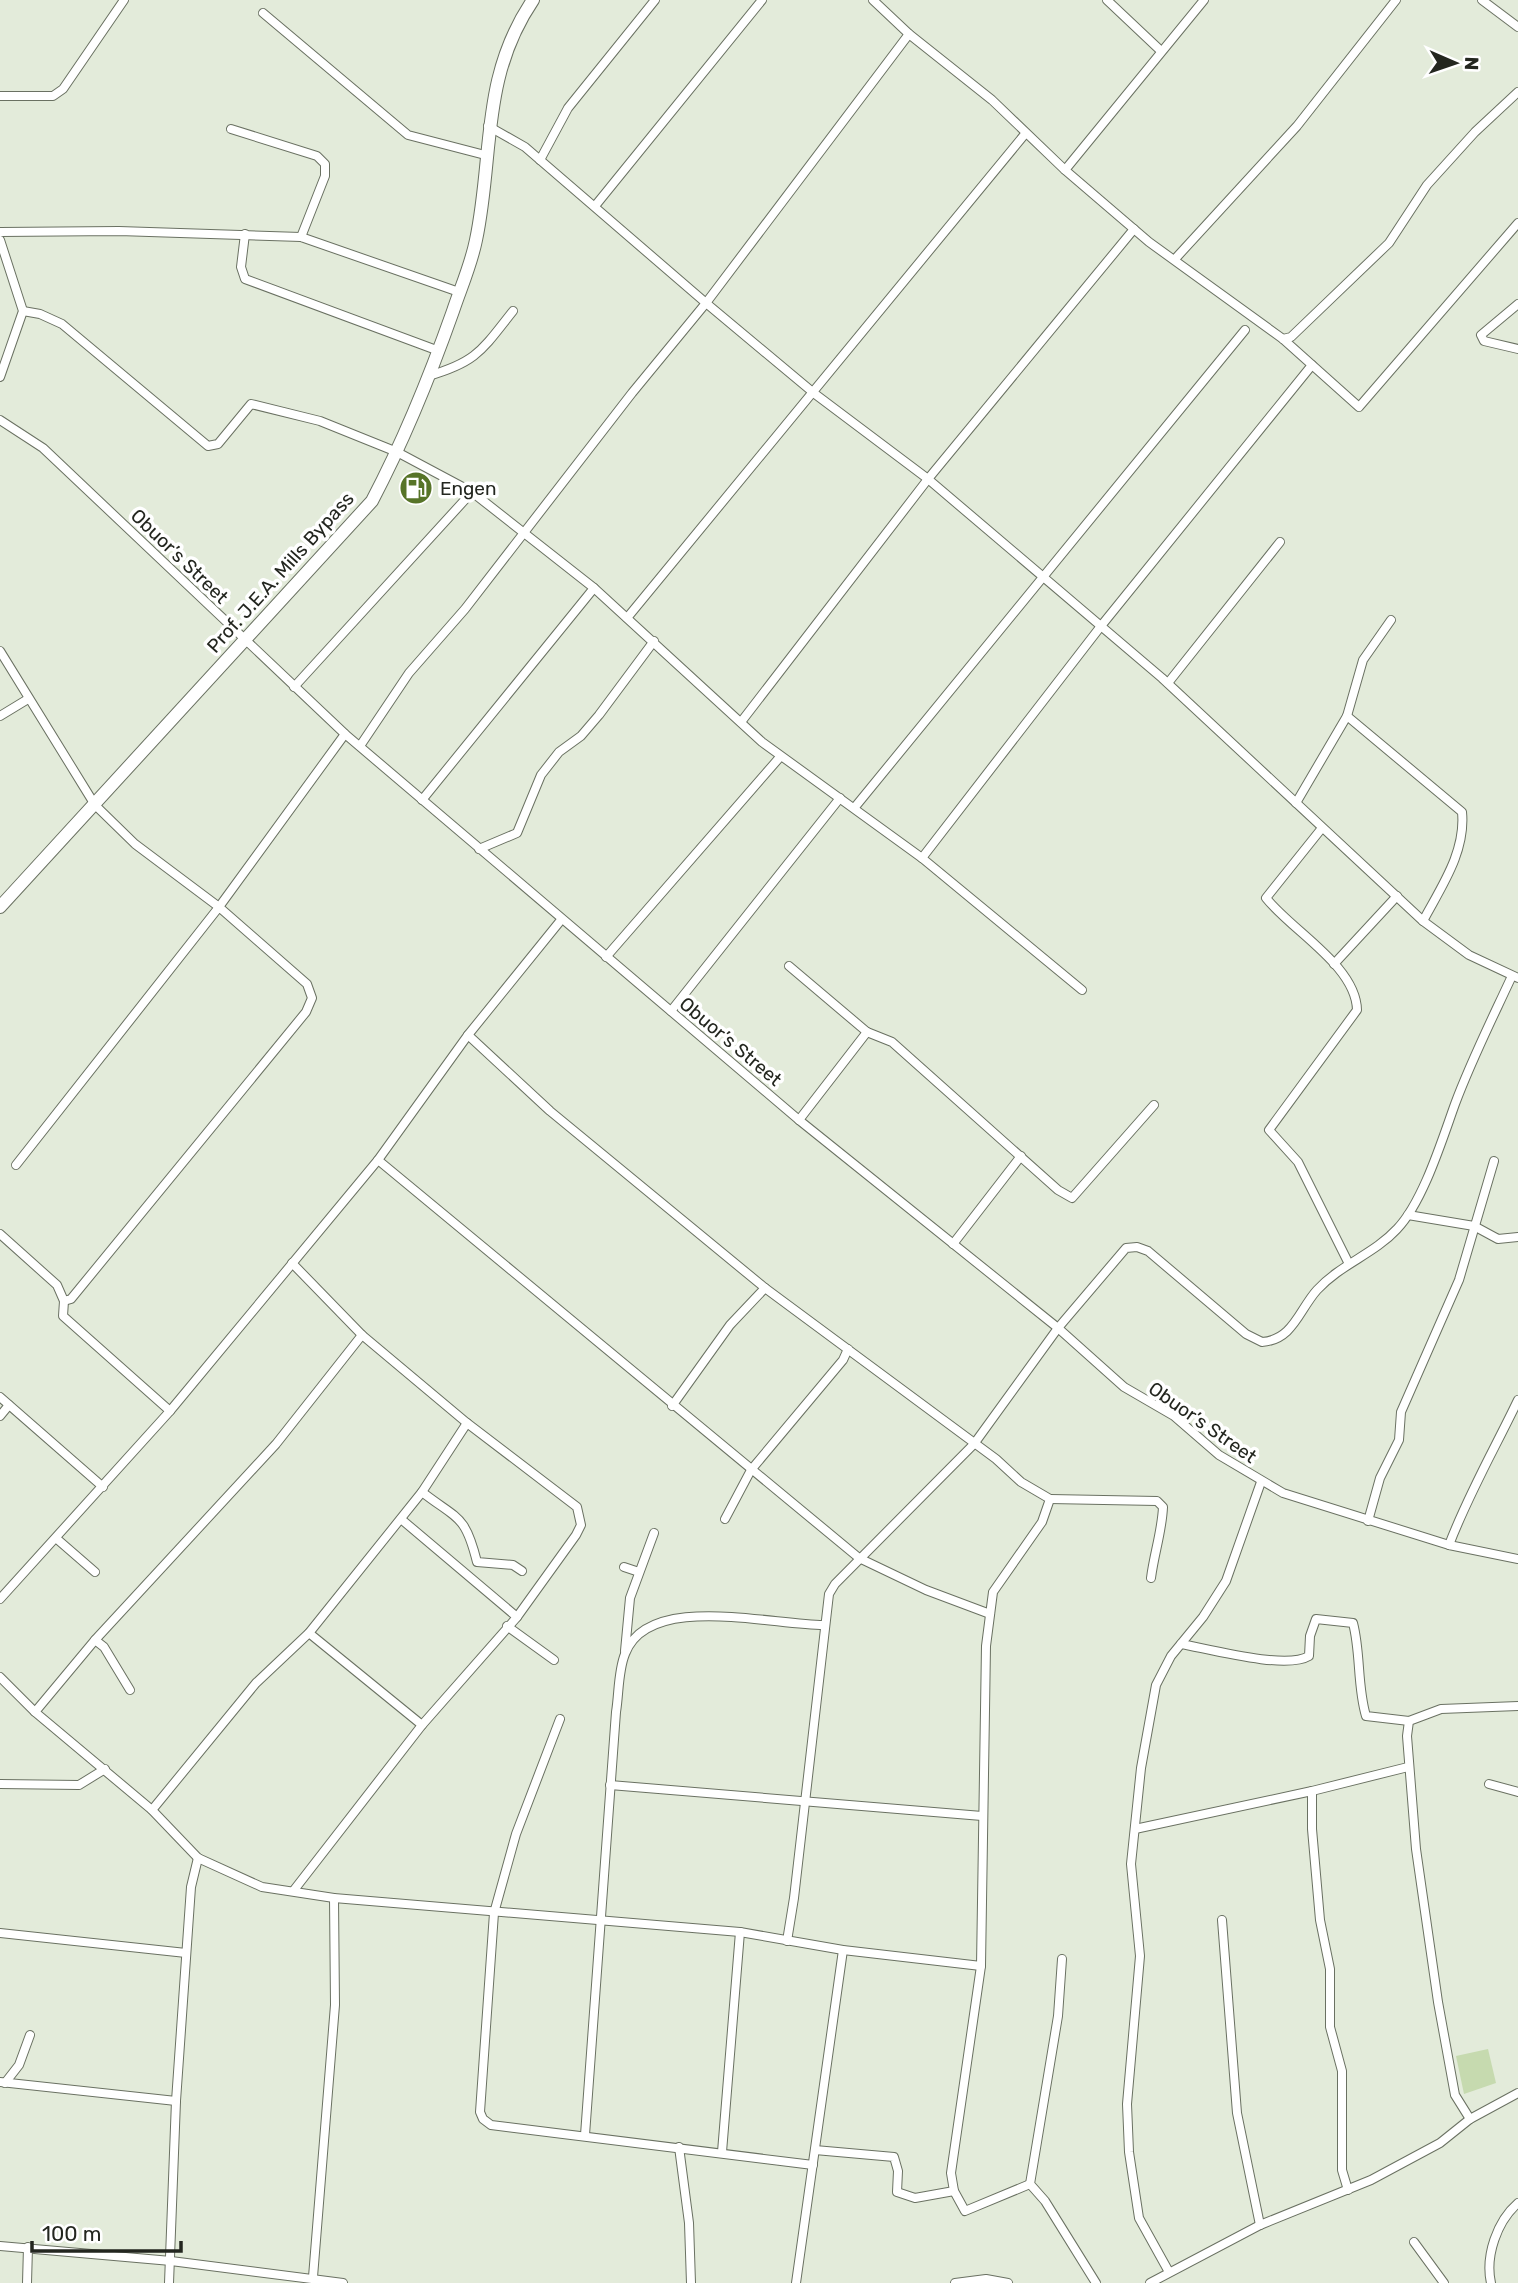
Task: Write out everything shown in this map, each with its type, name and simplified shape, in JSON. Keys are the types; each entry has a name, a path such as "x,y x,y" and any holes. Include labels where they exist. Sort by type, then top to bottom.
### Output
{"street":[{"path":"0,96 53,96 62,89 124,0"},
{"name":"Prof. J.E.A. Mills Bypass","path":"0,907 372,501 397,452 439,351 477,237 488,126 503,61 521,18 533,0"},
{"path":"540,160 568,108 655,0"},
{"path":"595,206 762,0"},
{"path":"873,0 909,34 992,100 1025,134 1134,229 1283,339 1359,407 1518,223"},
{"path":"1107,0 1161,51"},
{"path":"1065,170 1204,0"},
{"path":"1175,259 1297,125 1396,0"},
{"path":"1482,0 1518,27"},
{"path":"263,13 408,135 485,155"},
{"path":"360,746 409,673 465,609 706,303 909,34"},
{"path":"1283,339 1291,337 1389,243 1427,185 1475,132 1518,92"},
{"path":"488,126 525,147 814,394 928,479 1101,625 1423,921 1469,955 1515,978 1408,1215 1379,1245 1348,1262 1316,1291 1284,1335 1262,1342 1216,1311 1148,1251 1137,1247 1126,1248 1058,1328 974,1444 896,1525 859,1558 829,1594 794,1898 786,1941"},
{"path":"232,129 317,156 325,163 325,176 301,237"},
{"path":"627,618 814,394 1025,134"},
{"path":"741,722 928,479 1134,229"},
{"path":"0,232 301,237 459,292"},
{"path":"245,234 241,267 244,279 439,351"},
{"path":"0,240 23,311 0,377"},
{"path":"1518,304 1481,335 1484,341 1518,349"},
{"path":"23,311 40,314 62,324 208,446 218,444 251,404 320,421 397,452 472,492 594,587 780,757 855,807 922,858 1082,990"},
{"path":"428,376 460,367 479,354 513,311"},
{"path":"855,807 963,676 1040,576 1245,330"},
{"path":"922,858 1101,625 1312,365"},
{"name":"Obuor’s Street","path":"0,420 43,448 345,734 561,920 799,1119 1058,1328 1124,1387 1174,1416 1219,1455 1283,1493 1449,1545 1518,1559"},
{"path":"295,687 472,492"},
{"path":"1168,684 1280,542"},
{"path":"422,800 594,587"},
{"path":"1296,803 1347,716 1363,660 1391,620"},
{"path":"479,849 517,833 541,775 559,752 590,725 654,641"},
{"path":"0,651 95,805 135,844 219,907 307,984 312,998 306,1012 71,1299 64,1301"},
{"path":"0,716 28,699"},
{"path":"1347,716 1462,812 1464,832 1455,859 1423,921"},
{"path":"16,1165 219,907 345,734"},
{"path":"606,957 780,757"},
{"path":"671,1012 840,798"},
{"path":"1322,828 1266,898 1334,964 1357,996 1357,1010 1269,1130 1298,1162 1348,1262"},
{"path":"1334,964 1397,896"},
{"path":"0,1599 57,1539 170,1410 378,1160 468,1035 561,920"},
{"path":"789,966 867,1032 892,1042 1058,1190 1072,1198 1154,1104"},
{"path":"799,1119 867,1032"},
{"path":"468,1035 550,1111 765,1287 1021,1482 1050,1499 1157,1501 1163,1507 1163,1524 1155,1545 1151,1578"},
{"path":"953,1244 1021,1156"},
{"path":"378,1160 859,1558 926,1590 990,1614"},
{"path":"1368,1521 1380,1478 1399,1440 1401,1412 1459,1280 1494,1161"},
{"path":"1408,1215 1474,1226 1498,1240 1517,1240"},
{"path":"0,1234 57,1285 64,1301 63,1316 170,1410"},
{"path":"292,1263 362,1335 467,1423 577,1507 581,1525 517,1617 422,1725 294,1890"},
{"path":"673,1406 730,1325 765,1287"},
{"path":"35,1712 95,1640 276,1444 362,1335"},
{"path":"725,1519 751,1470 843,1360 848,1349"},
{"path":"0,1397 103,1487"},
{"path":"1449,1545 1463,1509 1518,1400"},
{"path":"0,1416 9,1405"},
{"path":"152,1810 256,1683 309,1633 422,1492 467,1423"},
{"path":"1169,2272 1139,2218 1131,2182 1127,2104 1140,1956 1131,1864 1141,1768 1156,1685 1181,1644 1226,1581 1261,1482"},
{"path":"422,1492 458,1517 468,1529 477,1562 513,1565 522,1571"},
{"path":"1030,2184 965,2211 954,2191 951,2173 954,2131 981,1966 986,1646 993,1592 1042,1522 1050,1499"},
{"path":"401,1519 517,1617"},
{"path":"585,2135 610,1785 629,1598 654,1533"},
{"path":"57,1539 95,1572"},
{"path":"624,1567 639,1572"},
{"path":"625,1653 640,1634 665,1618 695,1615 825,1625"},
{"path":"1181,1644 1256,1657 1300,1661 1309,1656 1310,1636 1316,1619 1353,1623 1360,1650 1360,1695 1366,1716 1409,1721 1441,1709 1517,1708"},
{"path":"507,1626 554,1660"},
{"path":"309,1633 422,1725"},
{"path":"95,1640 104,1647 130,1690"},
{"path":"0,1677 35,1712 152,1810 198,1858 262,1887 334,1898 740,1932 842,1950 981,1966"},
{"path":"560,1719 516,1834 494,1913 480,2112 483,2119 491,2125 813,2165"},
{"path":"1409,1721 1408,1767 1442,2025 1455,2095 1470,2119"},
{"path":"1135,1829 1312,1791 1408,1767"},
{"path":"0,1784 79,1785 105,1769"},
{"path":"1489,1784 1518,1792"},
{"path":"610,1785 804,1798 982,1815"},
{"path":"1312,1791 1312,1829 1320,1920 1330,1969 1330,2027 1342,2071 1342,2170 1348,2190"},
{"path":"169,2283 176,2101 186,1953 191,1887 198,1858"},
{"path":"313,2277 335,2005 334,1898"},
{"path":"1222,1920 1237,2113 1260,2225"},
{"path":"722,2152 740,1932"},
{"path":"0,1933 186,1953"},
{"path":"796,2283 842,1950"},
{"path":"1030,2184 1058,2015 1062,1959"},
{"path":"3,2083 19,2065 30,2035"},
{"path":"3,2083 176,2101"},
{"path":"1150,2283 1260,2225 1348,2190 1440,2143 1470,2119 1518,2093"},
{"path":"679,2147 689,2223 691,2283"},
{"path":"816,2150 894,2157 898,2171 897,2192 915,2197 954,2191"},
{"path":"1030,2184 1045,2201 1096,2283"},
{"path":"1491,2283 1489,2255 1508,2211 1518,2203"},
{"path":"1414,2242 1444,2283"},
{"path":"0,2246 170,2261 313,2277 343,2283"},
{"path":"27,2283 28,2247"},
{"path":"954,2283 986,2279 1008,2283"}],"green space":[{"path":"1488,2049 1496,2083 1464,2094 1456,2056"}],"place":[{"name":"Engen","path":"416,488"}]}
